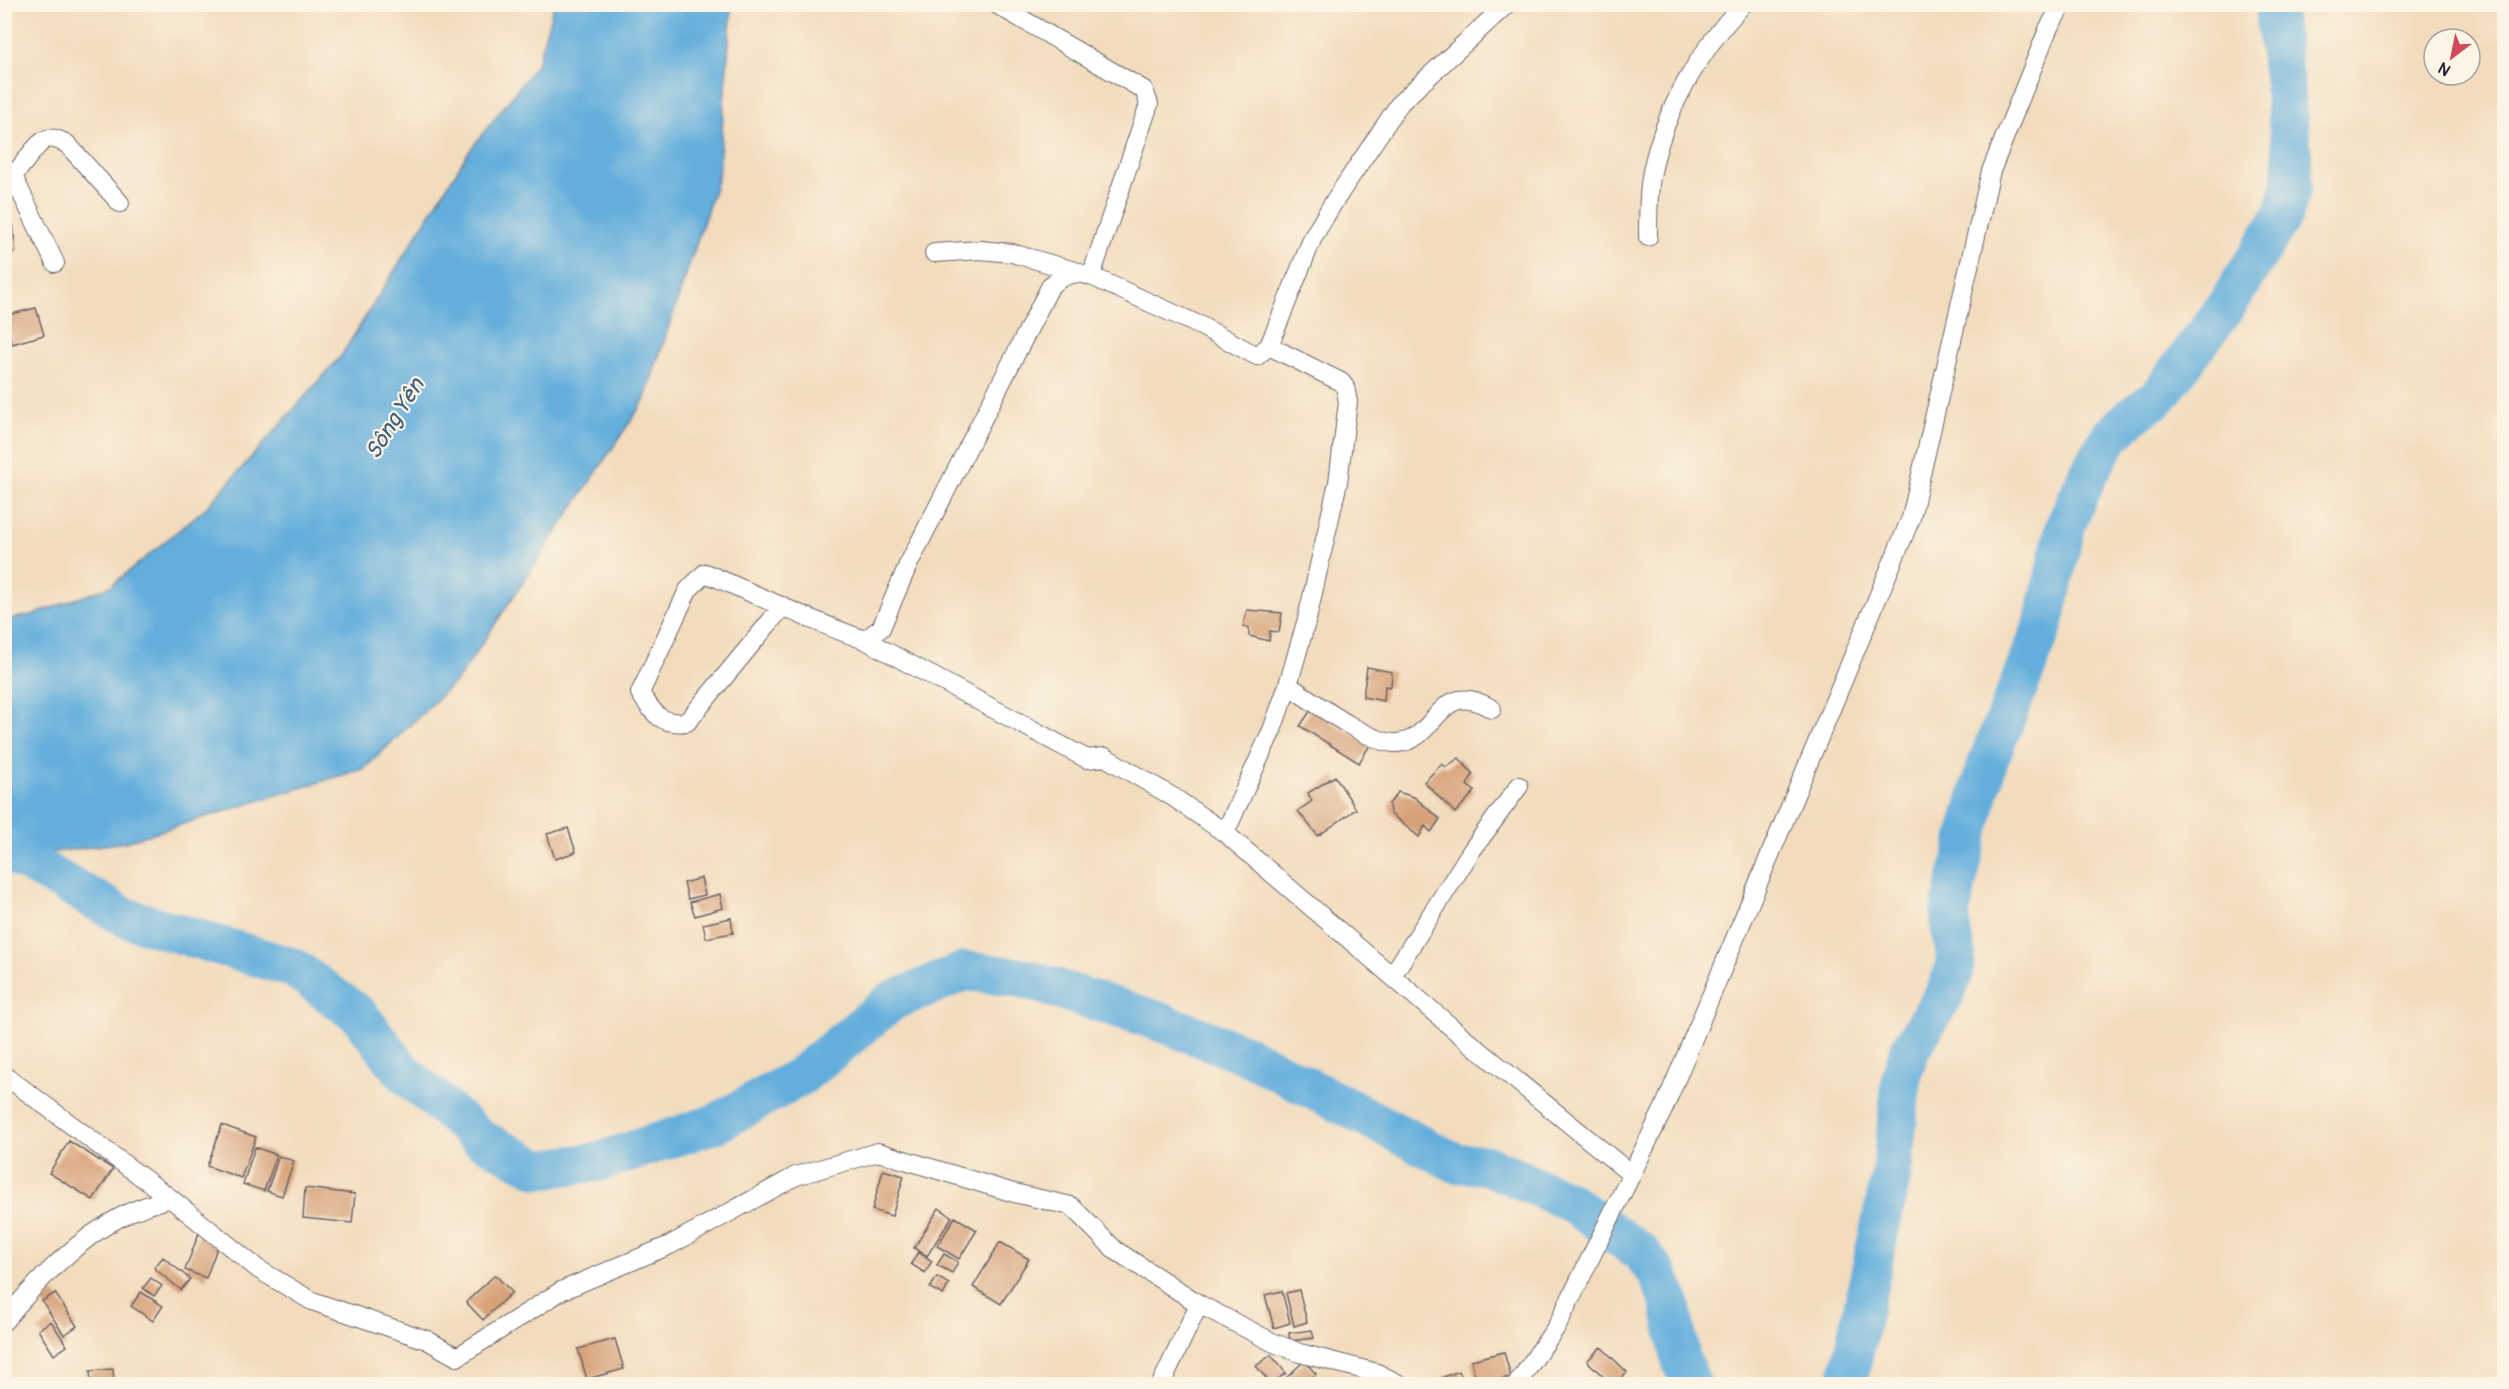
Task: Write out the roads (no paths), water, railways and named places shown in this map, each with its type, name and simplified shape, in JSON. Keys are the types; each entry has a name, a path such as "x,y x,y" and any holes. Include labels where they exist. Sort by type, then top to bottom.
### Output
{"street":[{"path":"996,4 1144,90 1149,104 1085,274"},
{"path":"933,253 980,250 1012,253 1085,274 1201,326 1257,356 1269,346 1313,237 1400,103 1507,4"},
{"path":"1648,237 1651,177 1662,135 1682,92 1712,42 1743,4"},
{"path":"1517,1384 1557,1326 1664,1108 1911,518 1991,171 2049,27 2063,4"},
{"path":"55,263 9,172 47,139 55,139 67,144 120,203"},
{"path":"865,640 881,628 908,565 1051,285 1064,276 1085,274"},
{"path":"1225,833 1268,739 1288,685 1307,619 1338,482 1348,402 1345,387 1341,382 1269,346"},
{"path":"783,606 687,722 671,724 652,712 640,693 688,590 705,573 783,606 819,624 865,640 1087,759 1105,757 1173,797 1225,833 1392,976 1632,1175"},
{"path":"1288,685 1369,736 1395,743 1407,742 1416,736 1445,706 1455,700 1471,699 1492,709"},
{"path":"1392,976 1472,850 1519,786"},
{"path":"4,1075 170,1198 258,1269 312,1301 427,1341 457,1357 561,1291 670,1245 796,1176 878,1152 1014,1193 1071,1206 1115,1250 1199,1304 1272,1342 1300,1353 1377,1373 1400,1384"},
{"path":"4,1321 50,1269 89,1238 126,1214 170,1198"},
{"path":"1161,1384 1199,1304"}],"water":[{"name":"Sông Yên","path":"554,4 732,5 718,178 644,401 459,678 365,768 125,842 20,857 5,857 5,620 35,614 111,586 208,506 341,356 468,153 537,64"}],"waterway":[{"path":"1847,1384 1892,1171 1902,1075 1909,1051 1944,995 1954,972 1956,953 1951,934 1950,912 1971,822 1987,764 2043,626 2066,524 2088,475 2109,438 2132,416 2158,397 2227,305 2284,213 2292,184 2292,153 2276,4"},
{"path":"4,849 127,918 294,968 359,1015 404,1073 481,1139 539,1169 598,1162 717,1123 801,1076 892,1001 965,971 1023,978 1152,1019 1242,1053 1456,1163 1487,1165 1570,1202 1639,1251 1656,1271 1670,1303 1681,1360 1691,1384"}]}
